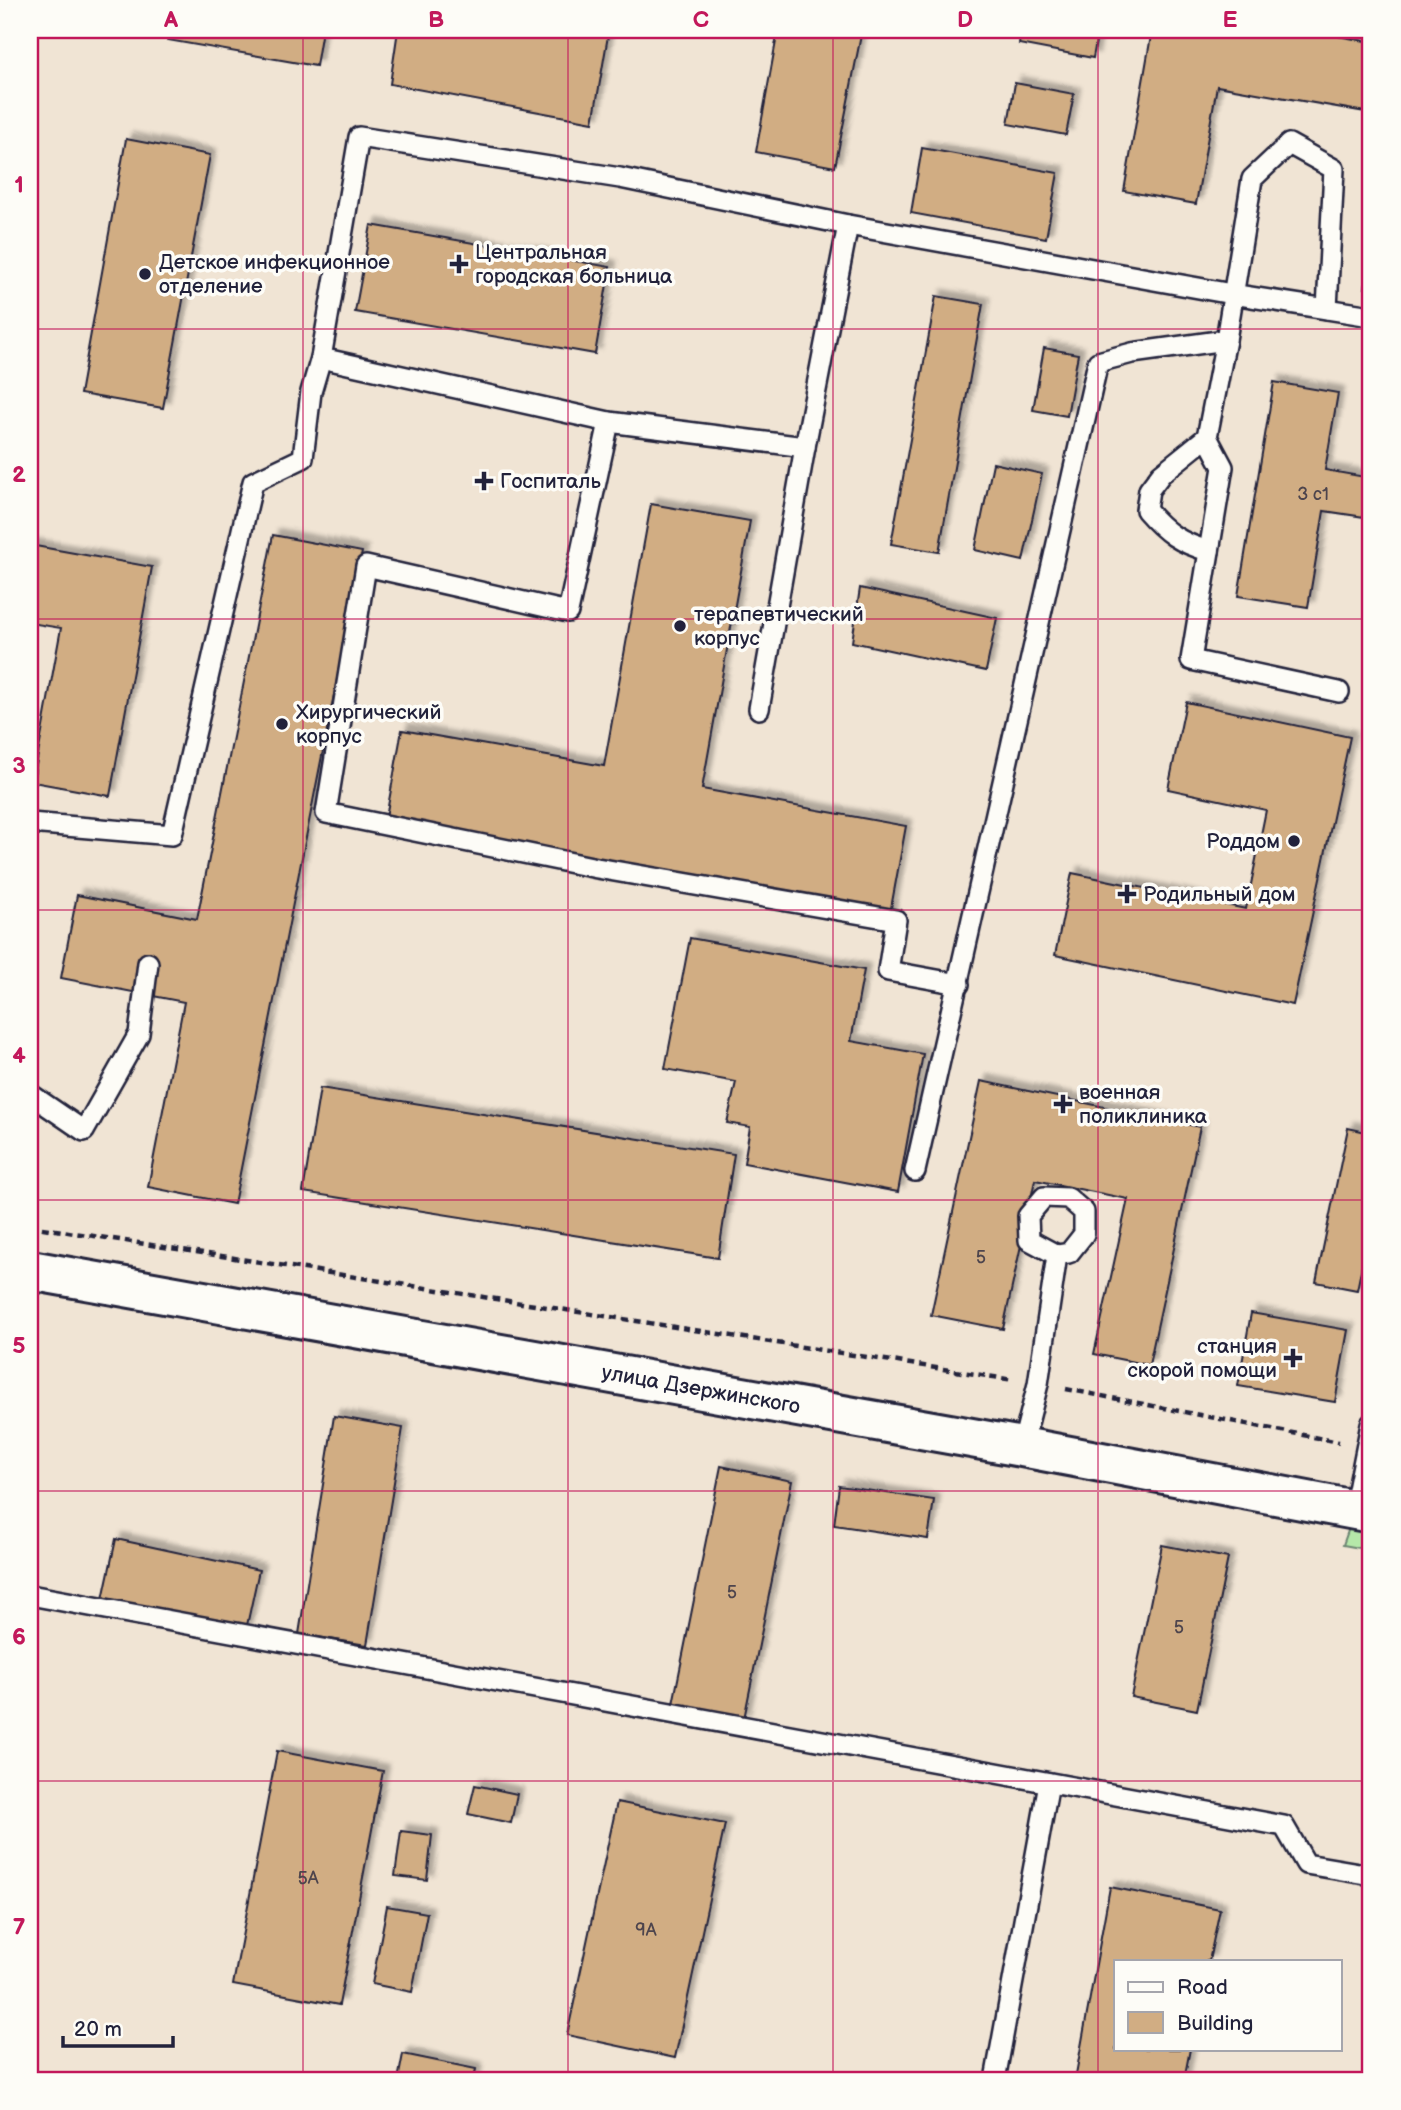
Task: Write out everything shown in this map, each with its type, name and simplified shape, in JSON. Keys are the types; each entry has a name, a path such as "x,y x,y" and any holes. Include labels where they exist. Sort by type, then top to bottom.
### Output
{"street":[{"name":"улица Дзержинского","path":"30,1270 1022,1447 1363,1511"}],"lane":[{"path":"30,822 172,835 253,482 303,458 311,392 321,358 359,137 620,178 848,225 1371,316"},
{"path":"1327,309 1334,169 1289,144 1252,179 1207,437 1223,467 1191,660 1339,692"},
{"path":"759,709 805,447 848,225"},
{"path":"915,1171 1098,362 1132,353 1226,340"},
{"path":"321,358 609,422 805,447"},
{"path":"609,422 568,612 366,566 326,813 597,868 896,919 888,971 959,984"},
{"path":"1207,437 1161,474 1149,490 1146,510 1164,530 1188,545 1209,551"},
{"path":"30,1094 84,1131 139,1034 148,963"},
{"path":"1022,1447 1038,1384 1057,1255"},
{"path":"1363,1511 1371,1424"},
{"path":"30,1595 1284,1826 1306,1864 1371,1875"},
{"path":"995,2080 1049,1783"}],"path":[{"path":"30,1226 1038,1384 1367,1447"}],"green space":[{"path":"1371,1466 1371,1550 1343,1545"}],"building":[{"path":"170,30 322,30 316,66 168,40"},
{"path":"398,30 609,30 593,122 390,84"},
{"path":"778,30 862,30 835,167 756,152"},
{"path":"1021,30 1098,30 1093,58 1019,44"},
{"path":"1152,30 1304,30 1371,42 1371,113 1217,86 1196,204 1124,191"},
{"path":"1015,83 1074,94 1066,135 1008,124"},
{"name":"Детское инфекционное отделение","path":"126,139 210,155 163,408 80,394"},
{"path":"922,148 1058,173 1046,238 911,213"},
{"path":"371,225 610,267 595,354 355,312"},
{"path":"1371,256 1371,289 1365,288"},
{"path":"936,296 983,304 939,552 891,544"},
{"path":"1044,348 1078,354 1067,416 1033,410"},
{"path":"1274,382 1338,393 1325,470 1371,478 1371,518 1324,511 1308,607 1238,596"},
{"path":"993,463 1042,474 1023,561 975,550"},
{"name":"терапевтический корпус","path":"651,504 750,521 702,789 906,826 889,919 384,828 402,730 604,766"},
{"name":"Хирургический корпус","path":"273,535 362,552 234,1204 148,1187 184,1002 61,978 77,895 197,919"},
{"path":"30,545 152,567 110,796 33,782 61,628 30,623"},
{"path":"860,588 997,618 986,671 852,642"},
{"name":"Роддом","path":"1186,702 1350,737 1293,1005 1055,955 1072,873 1246,909 1266,810 1168,789"},
{"path":"690,938 864,970 851,1041 923,1054 898,1192 744,1163 750,1127 727,1123 736,1082 665,1069"},
{"path":"981,1081 1200,1127 1149,1365 1094,1354 1128,1199 1035,1180 1003,1329 931,1315"},
{"path":"320,1088 734,1154 718,1258 303,1192"},
{"path":"1348,1128 1371,1133 1371,1221 1357,1290 1316,1282"},
{"name":"станция скорой помощи","path":"1251,1313 1348,1330 1335,1402 1238,1386"},
{"path":"334,1416 403,1428 367,1645 299,1634"},
{"path":"721,1466 792,1481 744,1719 673,1704"},
{"path":"839,1486 934,1500 928,1539 834,1525"},
{"path":"116,1539 259,1570 246,1630 103,1599"},
{"path":"1162,1545 1228,1558 1197,1710 1131,1697"},
{"path":"277,1751 383,1771 339,2005 233,1985"},
{"path":"475,1785 517,1794 511,1823 468,1814"},
{"path":"617,1802 725,1824 675,2058 567,2035"},
{"path":"401,1831 432,1835 427,1880 395,1876"},
{"path":"1110,1887 1220,1909 1209,1960 1114,1960 1114,2050 1190,2050 1184,2080 1075,2080"},
{"path":"387,1906 427,1913 412,1992 372,1984"},
{"path":"1371,2035 1371,2080 1363,2080"},
{"path":"403,2054 476,2069 474,2080 398,2080"}],"place":[{"name":"Центральная городская больница","path":"459,264"},
{"name":"Детское инфекционное отделение","path":"145,274"},
{"name":"Госпиталь","path":"484,481"},
{"name":"терапевтический корпус","path":"680,626"},
{"name":"Хирургический корпус","path":"282,724"},
{"name":"Роддом","path":"1294,841"},
{"name":"Родильный дом","path":"1127,894"},
{"name":"военная поликлиника","path":"1063,1104"},
{"name":"станция скорой помощи","path":"1293,1358"}]}
